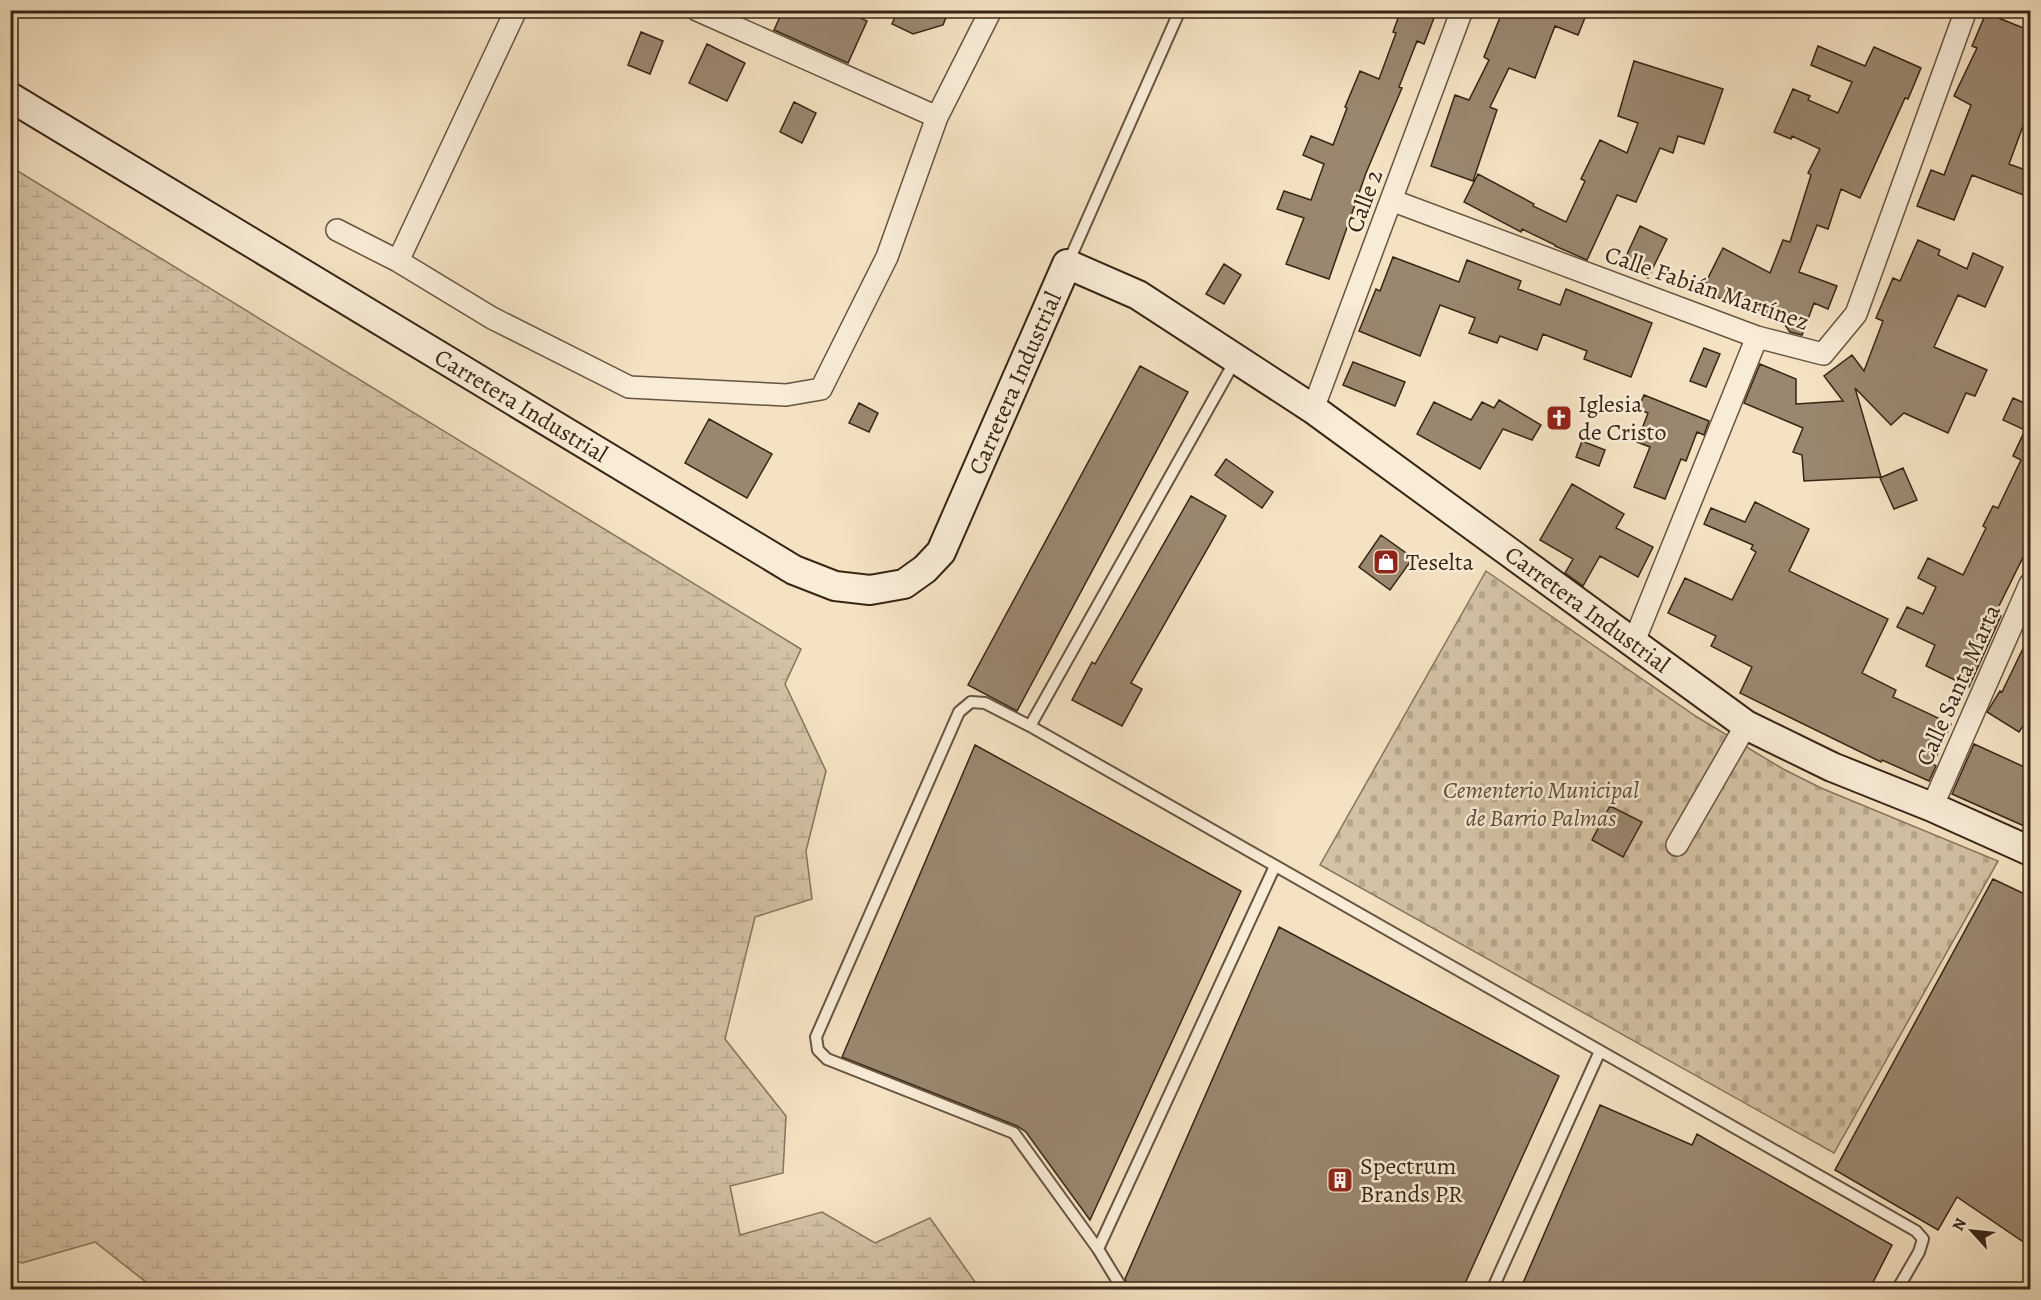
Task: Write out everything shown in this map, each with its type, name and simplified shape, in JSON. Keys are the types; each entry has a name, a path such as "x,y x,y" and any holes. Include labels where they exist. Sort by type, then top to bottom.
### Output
{"street":[{"path":"398,261 516,10"},
{"path":"696,10 937,117"},
{"path":"337,230 398,261 492,318 629,387 786,395 821,389 887,257 937,117 992,10"},
{"name":"Calle 2","path":"1313,410 1462,10"},
{"name":"Calle Fabián Martínez","path":"1391,200 1757,337 1823,354 1856,314 1966,10"},
{"name":"Carretera Industrial","path":"10,97 794,570 835,586 870,591 904,584 925,570 941,552 1067,264 1138,295 1313,410 1746,725 1832,767 2031,850"},
{"path":"1633,644 1757,337"},
{"name":"Calle Santa Marta","path":"1932,807 2031,584"},
{"path":"1677,844 1746,725"}],"lane":[{"path":"1067,264 1180,10"},
{"path":"1030,726 1236,359"},
{"path":"1123,1290 1098,1249 1014,1133 826,1059 818,1050 816,1037 959,712 970,702 985,703 1030,726 1916,1231 1923,1239 1919,1252 1897,1290"},
{"path":"1098,1249 1275,866"},
{"path":"1492,1290 1600,1051"}],"path":[{"path":"10,1287 20,1290"}],"green space":[{"path":"11,167 801,649 785,684 826,771 806,851 812,899 755,917 725,1039 786,1116 783,1173 730,1186 740,1235 822,1212 875,1243 930,1218 980,1289 156,1290 95,1242 22,1263 11,1259"},
{"name":"Cementerio Municipal de Barrio Palmas","path":"1486,571 1697,717 1783,769 1821,788 1998,861 1834,1153 1320,865"}],"building":[{"path":"783,10 844,10 867,21 848,63 774,30"},
{"path":"898,10 949,10 943,25 913,34 892,24"},
{"path":"1401,10 1437,10 1424,44 1417,41 1399,87 1402,88 1366,173 1329,279 1286,264 1304,218 1277,209 1284,191 1311,200 1324,164 1303,155 1311,136 1333,145 1360,71 1379,79 1396,33 1393,32"},
{"path":"1503,10 1588,10 1578,35 1555,26 1535,78 1509,68 1490,107 1497,110 1473,181 1431,166 1455,95 1469,100 1489,60 1484,57"},
{"path":"1986,13 2031,31 2031,129 2023,126 2009,164 2031,172 2031,198 1972,175 1954,220 1917,206 1931,170 1944,175 1971,105 1954,96 1977,48 1972,46"},
{"path":"641,32 663,41 650,74 628,65"},
{"path":"707,44 745,63 727,101 689,83"},
{"path":"1818,46 1865,66 1874,47 1921,68 1860,198 1841,189 1828,229 1817,225 1799,272 1837,286 1828,309 1814,303 1802,335 1790,332 1785,325 1786,321 1736,301 1734,305 1702,290 1723,248 1770,273 1783,240 1790,242 1811,175 1808,173 1820,149 1792,136 1791,139 1774,132 1793,89 1810,96 1808,100 1838,113 1852,82 1811,65"},
{"path":"1634,61 1723,89 1704,144 1678,136 1673,153 1660,148 1636,202 1617,195 1587,260 1522,229 1521,232 1464,202 1478,174 1566,222 1585,181 1581,179 1600,140 1627,153 1638,123 1618,116"},
{"path":"794,102 816,113 802,143 780,132"},
{"path":"1640,226 1667,239 1648,278 1622,265"},
{"path":"1918,240 1940,250 1938,255 1967,269 1973,253 2003,267 1985,307 1958,295 1934,347 1987,370 1975,396 1966,393 1948,433 1904,413 1891,425 1855,388 1881,477 1804,481 1802,455 1793,452 1803,428 1744,403 1760,364 1796,379 1796,404 1843,401 1824,376 1852,355 1864,371 1883,321 1876,318 1893,278 1900,281"},
{"path":"1393,257 1459,282 1467,260 1521,281 1518,289 1560,305 1566,289 1652,323 1631,377 1584,359 1587,351 1543,334 1537,350 1500,336 1497,343 1469,333 1475,318 1440,305 1420,356 1359,331 1376,289 1380,291"},
{"path":"1224,264 1241,275 1224,304 1206,294"},
{"path":"1704,348 1720,354 1706,387 1690,381"},
{"path":"1353,362 1405,382 1395,406 1343,385"},
{"path":"1140,366 1188,392 1017,711 968,685"},
{"path":"1644,395 1709,421 1704,435 1697,432 1686,461 1681,459 1665,499 1634,487 1650,447 1637,442 1648,413 1638,409"},
{"path":"2013,398 2031,406 2031,541 1995,614 2001,616 1969,687 1926,666 1935,645 1897,627 1907,607 1923,614 1936,587 1918,578 1928,558 1963,575 1986,528 1983,526 1993,506 1998,508 2021,460 2013,456 2025,430 2003,420"},
{"path":"1499,400 1541,425 1532,440 1503,429 1480,469 1417,434 1434,402 1471,420 1482,402 1494,408"},
{"path":"859,403 878,413 869,432 849,423"},
{"path":"709,419 772,454 747,498 685,463"},
{"path":"1582,441 1605,450 1599,466 1576,457"},
{"path":"1226,459 1273,492 1262,508 1215,475"},
{"path":"1903,468 1917,500 1894,509 1880,478"},
{"path":"1572,484 1624,514 1616,528 1653,547 1638,577 1600,556 1583,586 1565,573 1573,559 1540,540"},
{"path":"1191,496 1226,516 1131,683 1142,689 1122,726 1072,700 1092,662 1095,664"},
{"path":"1755,502 1809,529 1789,571 1888,619 1862,673 1896,690 1893,697 1951,724 1933,764 1936,766 1929,781 1882,760 1881,762 1740,693 1752,667 1711,646 1716,636 1668,613 1685,578 1732,600 1756,552 1751,549 1753,545 1704,524 1711,508 1745,522"},
{"name":"Teselta","path":"1381,535 1413,558 1390,590 1359,567"},
{"path":"2031,632 2031,714 2019,732 1987,712 2000,691 2002,692"},
{"path":"1974,744 2031,770 2031,829 1952,794"},
{"path":"975,745 1241,891 1090,1220 1026,1132 1017,1126 842,1057"},
{"path":"1610,806 1642,822 1623,857 1592,840"},
{"path":"1993,879 2031,897 2031,1247 1957,1197 1938,1230 1835,1170"},
{"name":"Spectrum Brands PR","path":"1279,927 1559,1076 1462,1290 1130,1290 1125,1279"},
{"path":"1600,1105 1692,1145 1697,1134 1892,1245 1869,1290 1520,1290"}],"place":[{"name":"Iglesia de Cristo","path":"1559,418"},
{"name":"Teselta","path":"1386,562"},
{"name":"Spectrum Brands PR","path":"1340,1180"}]}
